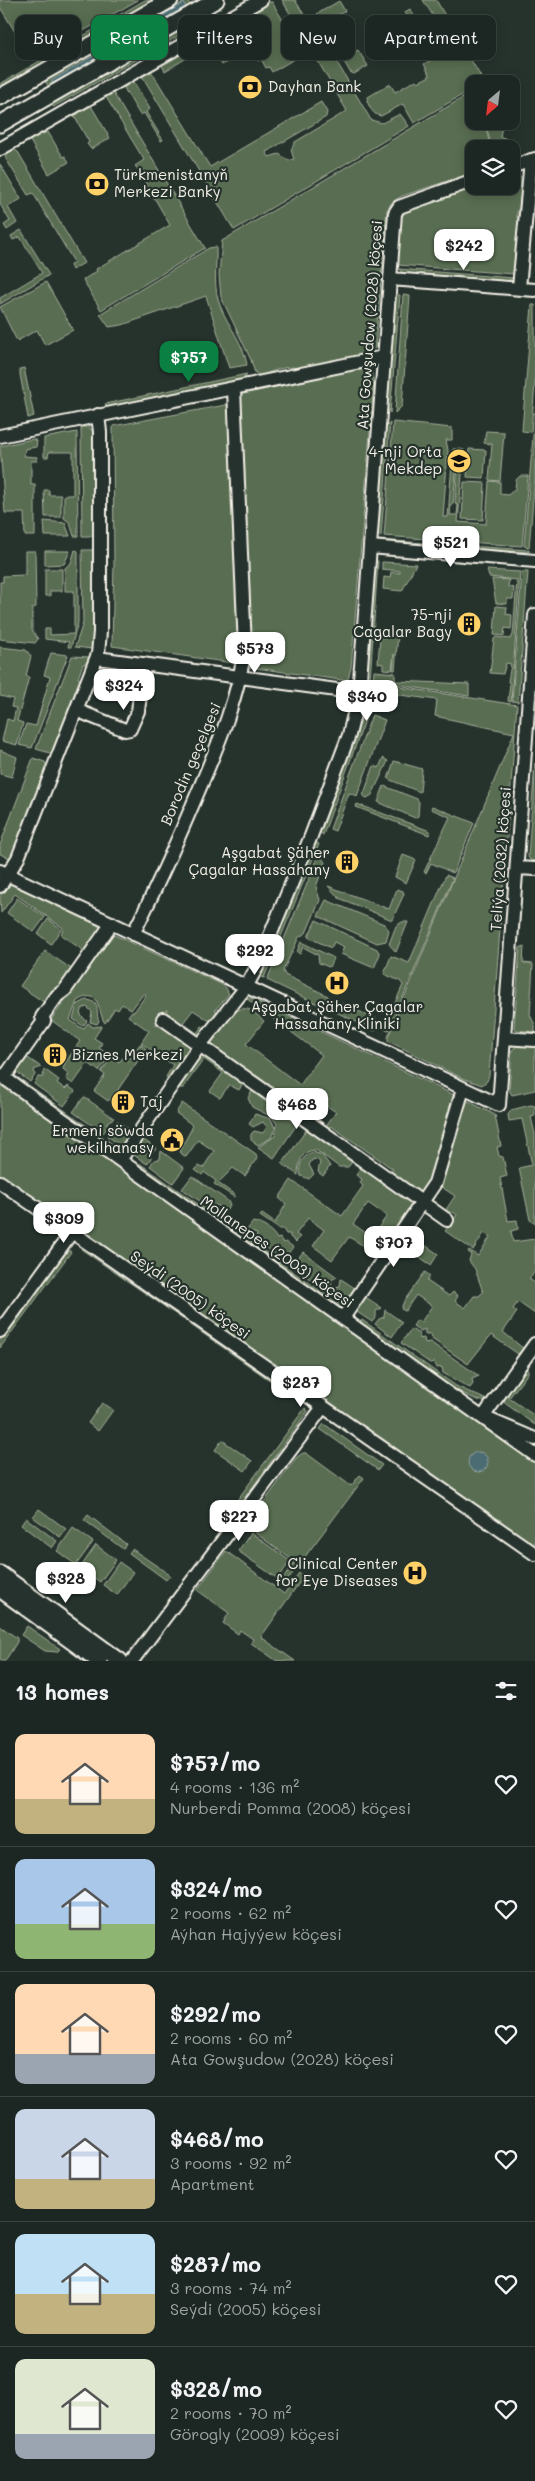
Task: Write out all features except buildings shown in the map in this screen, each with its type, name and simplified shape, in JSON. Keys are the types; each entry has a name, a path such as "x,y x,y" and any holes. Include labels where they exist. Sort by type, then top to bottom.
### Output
{"main road":[{"path":"0,97 170,0"},
{"path":"205,15 210,3"},
{"path":"0,124 210,3"},
{"path":"0,1574 120,1660"},
{"path":"0,1589 99,1661"}],"street":[{"path":"234,15 261,0"},
{"path":"0,149 178,46"},
{"path":"519,288 533,160 520,164"},
{"name":"Ata Gowşudow (2028) köçesi","path":"120,1160 200,1046 246,987 258,966 315,827 351,729 359,693 396,210 403,205 465,183"},
{"path":"390,279 535,290"},
{"path":"0,436 384,357"},
{"name":"Borodin geçelgesi","path":"134,934 200,787 233,707 241,676 245,648 234,389"},
{"path":"0,886 4,873 18,858 97,658 100,632 98,415"},
{"path":"370,547 535,561"},
{"name":"Teliýa (2032) köçesi","path":"463,1089 498,1104 530,744 535,615"},
{"path":"97,658 359,693"},
{"path":"76,710 125,730 130,729 138,711 144,664"},
{"path":"518,868 535,869"},
{"path":"4,873 463,1089 437,1178 343,1318"},
{"path":"2,1077 44,1021 42,1017 57,996 65,990 112,923"},
{"path":"163,1019 447,1220"},
{"path":"504,1038 535,1040"},
{"name":"Mollanepes (2003) köçesi","path":"2,1077 535,1454"},
{"name":"Seýdi (2005) köçesi","path":"0,1182 535,1554"},
{"path":"0,1331 72,1232"},
{"path":"535,1344 483,1417 535,1440"},
{"path":"132,1661 323,1407"}],"green space":[{"path":"0,0 138,0 112,15 91,15 91,27 81,32 81,15 15,15 15,32 0,7"},
{"path":"145,0 153,0 127,15 119,15"},
{"path":"187,0 191,6 168,19 168,15 161,15"},
{"path":"282,0 295,0 304,15 291,15"},
{"path":"423,0 436,0 445,15 432,15"},
{"path":"339,1 345,11 339,15 317,14"},
{"path":"268,2 272,2 281,17 281,60 293,60 272,72 269,67 266,68 262,60 271,60 271,15 247,15"},
{"path":"410,9 414,15 406,15 405,12"},
{"path":"91,31 91,36 81,41 81,37"},
{"path":"178,33 178,36 168,42 168,38"},
{"path":"358,50 368,66 354,74 350,72 343,60 355,60 355,52"},
{"path":"178,54 178,60 183,60 165,71 161,64"},
{"path":"91,55 91,60 96,60 49,87 45,81"},
{"path":"41,60 49,60 0,88 0,84"},
{"path":"130,60 136,60 53,107 52,104"},
{"path":"219,60 230,60 222,65"},
{"path":"317,60 336,60 371,120 382,123 400,114 409,126 234,230 141,74 150,69 210,167 321,102 327,112 326,117 266,152 269,157 279,154 289,161 294,159 291,150 295,142 347,111"},
{"path":"431,60 471,60 480,75 465,75 465,93 414,123 403,104 381,116 374,113 367,101 368,97 390,84 395,92 416,80 418,82 430,76 424,64"},
{"path":"130,81 135,84 150,109 146,112 163,140 161,141 144,113 140,115 125,90 124,85"},
{"path":"112,91 205,248 101,310 83,280 97,271 96,269 170,225 144,180 146,178 135,166 144,160 106,97"},
{"path":"465,96 465,130 486,130 489,140 465,140 465,175 402,196 392,202 387,210 375,348 367,353 299,368 284,368 260,376 255,373 251,360 221,297 219,275 222,241"},
{"path":"90,104 110,138 91,149 74,116 78,114 77,111"},
{"path":"487,130 501,130 500,137 505,138 505,140 490,140"},
{"path":"42,132 43,134 48,132 63,157 65,156 69,162 49,174 29,139"},
{"path":"11,148 18,152 84,263 72,270 70,265 74,262 33,193 28,195 6,159 5,154"},
{"path":"0,164 21,199 8,207 17,223 7,230 4,225 10,221 0,204"},
{"path":"520,177 522,179 519,210 517,210 517,218 519,218 514,274 398,265 401,218 404,213 465,191 465,195 520,195"},
{"path":"21,230 49,275 0,304 0,298 42,273 20,237 13,240 11,236"},
{"path":"216,247 218,300 243,350 247,365 229,368 206,296 122,325 109,327 100,314 209,248"},
{"path":"399,269 513,278 507,281 403,273"},
{"path":"46,282 73,330 45,345 37,330 17,341 0,307"},
{"path":"396,295 400,295 390,413 387,408"},
{"path":"403,295 410,296 402,406 395,413"},
{"path":"532,305 535,305 535,383 531,432 522,431"},
{"path":"24,368 34,416 28,418 20,374 20,369"},
{"path":"349,371 371,371 374,383 351,668 348,679 341,680 249,667 247,548 239,395"},
{"path":"247,374 244,379 107,408 105,404"},
{"path":"231,404 240,664 112,646 114,564 113,426"},
{"path":"535,412 535,477 529,547 524,546"},
{"path":"393,422 452,428 452,440 446,440 448,450 443,517 448,517 453,449 458,449 453,504 451,504 450,515 457,515 458,505 455,504 459,449 464,450 458,522 486,524 489,481 500,482 500,494 508,495 515,489 516,480 520,476 528,476 522,546 384,536"},
{"path":"390,423 381,536 377,536 385,429"},
{"path":"81,427 89,427 94,433 95,536 82,536"},
{"path":"486,431 504,432 500,481 489,480 492,444 484,443"},
{"path":"77,432 78,536 74,536 70,523 64,518 64,495 73,495 73,452 49,452 48,457 44,457 44,438"},
{"path":"33,439 37,441 36,447 25,449 24,456 37,457 37,461 31,461 31,485 35,485 35,536 25,536 24,513 5,513 0,446"},
{"path":"469,449 486,450 484,478 467,477"},
{"path":"464,482 485,483 483,520 462,519"},
{"path":"44,490 49,490 49,495 61,495 61,517 45,517"},
{"path":"44,521 65,523 70,536 45,536"},
{"path":"379,540 529,550 529,552 382,543"},
{"path":"75,550 78,551 78,623 71,647 68,647 69,642 45,639 45,629 50,629 50,635 74,634 74,591 65,591 65,568 71,563"},
{"path":"82,550 95,550 94,642 92,649 75,647 83,623"},
{"path":"25,551 35,551 36,607 32,608 32,630 38,639 35,643 0,639 0,582 3,582 3,576 25,575"},
{"path":"45,551 70,551 64,564 45,565"},
{"path":"375,561 378,561 370,680 366,680"},
{"path":"382,562 416,564 402,591 383,589 384,577 390,578 391,572 400,573 400,571 382,569"},
{"path":"45,569 62,569 62,591 50,591 50,596 45,596"},
{"path":"487,570 520,572 511,702 508,701 510,683 508,682 511,664 506,663 503,674 490,673 494,639 496,637 510,639 513,635 517,580 489,577"},
{"path":"522,572 528,572 518,702 512,701"},
{"path":"492,579 509,580 508,587 514,588 513,599 507,599 507,604 496,603"},
{"path":"496,606 507,607 506,614 512,615 511,629 505,628 504,636 494,635"},
{"path":"386,632 398,633 395,670 393,670 394,654 392,670 383,669 383,664 378,663 380,637 385,638"},
{"path":"0,647 26,650 31,656 26,676 29,677 17,721 23,723 17,745 2,741 7,719 13,721 16,708 11,707 13,699 0,696"},
{"path":"51,653 68,655 32,748 19,745 26,724 36,726 50,677 44,675"},
{"path":"72,656 89,657 86,664 83,664 78,678 80,679 53,751 50,753 36,749"},
{"path":"374,671 395,673 395,681 469,684 469,696 373,681"},
{"path":"366,682 517,705 489,1075 487,1081 482,1085 462,1078 388,1041 388,1037 514,733 435,716 437,700 371,691"},
{"path":"367,704 371,704 323,835 320,833"},
{"path":"372,715 385,720 357,796 349,793 335,831 330,829"},
{"path":"0,750 17,757 12,777 0,774"},
{"path":"33,758 45,762 47,767 12,859 0,854 0,845"},
{"path":"383,758 388,761 372,795 367,798 363,796 374,766 379,768"},
{"path":"394,761 422,769 420,792 388,779"},
{"path":"535,763 535,861 530,860 528,857"},
{"path":"384,786 417,799 419,802 418,816 415,818 378,802"},
{"path":"357,804 430,831 429,835 356,807"},
{"path":"432,806 474,823 453,873 431,863 426,873 424,872 450,817 431,809"},
{"path":"316,843 319,844 264,978 261,977"},
{"path":"319,855 325,862 316,887 320,900 306,933 299,937 283,971 285,975 328,996 324,1007 267,980"},
{"path":"403,855 416,860 406,883 395,877"},
{"path":"446,875 453,878 389,1030 385,1029 403,985 400,981 384,974 391,956 409,963"},
{"path":"10,884 102,928 84,951 61,935 63,928 15,894 1,913 0,896"},
{"path":"328,886 389,909 397,889 403,891 404,894 392,920 339,898"},
{"path":"17,898 45,917 34,932 7,913"},
{"path":"326,900 384,924 389,930 386,941 377,943 318,916"},
{"path":"48,919 61,929 51,944 38,934"},
{"path":"316,920 377,949 380,954 374,968 341,954 344,947 334,942 331,948 308,937"},
{"path":"402,922 408,922 396,952 389,944 396,926"},
{"path":"112,934 221,984 229,994 215,1010 217,1011 210,1021 193,1010 183,1023 197,1033 202,1026 205,1028 199,1037 164,1015 167,1009 154,1026 160,1022 191,1046 169,1080 166,1077 173,1065 141,1043 149,1031 128,1016 132,1011 134,1012 146,995 144,993 131,1010 122,1004 118,1010 115,1008 105,1023 95,999 85,997 77,1001 70,1020 83,1029 88,1023 93,1027 102,1026 94,1038 102,1043 99,1048 110,1056 99,1071 88,1063 73,1084 66,1079 69,1074 63,1069 65,1063 80,1041 51,1020"},
{"path":"301,942 334,958 329,967 319,963 318,955 303,947 300,954 297,952"},
{"path":"524,946 523,963 533,964 530,1015 535,1025 535,1032 514,1028 520,948"},
{"path":"45,951 73,970 45,1003 20,986"},
{"path":"250,998 454,1095 437,1171 423,1196 390,1173 393,1169 331,1126 328,1129 325,1127 336,1112 324,1104 322,1106 303,1092 294,1105 210,1046 209,1041 230,1015 241,1009 254,1012 264,1021 246,1044 300,1085 322,1055 247,999"},
{"path":"86,1000 96,1005 99,1021 97,1024 90,1022 92,1012 87,1007 83,1008 80,1012 87,1021 83,1026 73,1019 77,1005"},
{"path":"340,1003 376,1019 378,1025 375,1031 336,1012"},
{"path":"140,1044 146,1049 113,1097 108,1101 94,1091 105,1075 101,1072 112,1057 119,1062 123,1058 128,1061"},
{"path":"517,1046 535,1047 535,1090 512,1095 509,1090 512,1050"},
{"path":"201,1054 243,1083 239,1090 229,1085 220,1098 210,1091 223,1073 204,1059 183,1088 179,1088"},
{"path":"25,1056 41,1067 34,1070 35,1075 30,1082 15,1071"},
{"path":"44,1069 59,1080 57,1083 65,1089 68,1086 75,1091 64,1106 34,1084 38,1077 43,1077"},
{"path":"13,1074 121,1150 117,1151 12,1077"},
{"path":"0,1085 535,1459 535,1547 0,1175"},
{"path":"252,1091 298,1123 274,1158 258,1147 275,1136 277,1124 272,1117 252,1107 248,1098"},
{"path":"84,1097 114,1118 107,1122 108,1127 103,1133 73,1112"},
{"path":"463,1101 468,1101 495,1115 501,1146 497,1147 499,1156 503,1157 507,1176 500,1178 508,1221 517,1220 518,1229 511,1231 513,1242 535,1239 535,1271 529,1279 535,1283 535,1314 518,1302 513,1309 517,1312 503,1332 524,1349 518,1354 491,1335 468,1364 432,1339 431,1334 425,1334 425,1329 421,1331 413,1326 417,1320 421,1322 432,1306 416,1295 405,1311 401,1309 404,1301 425,1272 430,1276 427,1281 449,1296 453,1292 458,1296 455,1301 465,1308 474,1296 479,1296 483,1292 475,1269 469,1261 471,1254 468,1252 469,1250 478,1256 490,1237 484,1233 473,1250 445,1231 457,1215 453,1212 450,1215 445,1211 455,1196 437,1184"},
{"path":"182,1103 256,1154 257,1158 245,1176 233,1168 218,1183 235,1195 234,1197 214,1184 216,1181 204,1172 202,1175 195,1170 199,1166 203,1168 214,1151 198,1140 186,1157 179,1152 192,1128 191,1124 176,1113"},
{"path":"531,1105 535,1106 535,1116 531,1117 535,1134 535,1223 530,1220 519,1168 532,1165 522,1119 509,1121 508,1115 511,1110"},
{"path":"255,1114 271,1119 275,1128 271,1138 258,1145 251,1140 251,1134 254,1131 263,1133 267,1127 263,1122 253,1127 249,1124"},
{"path":"117,1121 133,1132 123,1147 107,1136 111,1130 116,1129"},
{"path":"307,1129 353,1161 348,1167 339,1167 316,1150 304,1154 299,1166 298,1175 282,1164"},
{"path":"141,1138 157,1149 150,1153 151,1158 147,1164 131,1153"},
{"path":"161,1151 184,1168 173,1183 150,1166 154,1160 160,1159"},
{"path":"313,1152 322,1155 330,1166 323,1176 318,1172 320,1162 316,1159 312,1160 309,1165 314,1174 309,1179 301,1176 300,1165 309,1153"},
{"path":"139,1163 218,1218 213,1219 137,1166"},
{"path":"362,1167 415,1204 391,1237 378,1228 387,1216 368,1203 353,1224 376,1240 369,1249 349,1237 332,1260 313,1246 324,1230 308,1218 296,1234 300,1237 296,1242 290,1237 290,1234 286,1234 283,1229 279,1229 260,1216 262,1214 275,1223 286,1204 279,1198 291,1180 342,1216 363,1186 360,1183 362,1179 356,1175"},
{"path":"192,1176 228,1201 230,1206 224,1213 219,1206 214,1205 209,1208 208,1202 203,1203 182,1189"},
{"path":"253,1222 264,1226 277,1239 280,1238 283,1243 286,1242 293,1247 283,1260 263,1246 262,1241 256,1241 257,1234 247,1230"},
{"path":"415,1226 417,1230 412,1236 438,1254 431,1265 401,1244"},
{"path":"244,1237 343,1307 341,1310 245,1242"},
{"path":"83,1246 186,1318 184,1320 81,1249"},
{"path":"67,1249 71,1252 0,1348 0,1340"},
{"path":"303,1252 337,1277 331,1280 332,1285 327,1291 292,1266"},
{"path":"341,1279 356,1289 346,1304 331,1293 335,1287 340,1286"},
{"path":"364,1296 382,1308 376,1311 376,1317 372,1322 354,1310"},
{"path":"385,1310 402,1322 392,1337 375,1324 384,1317"},
{"path":"362,1320 456,1386 489,1401 479,1400 464,1394 445,1383 404,1356 360,1323"},
{"path":"190,1321 303,1400 301,1402 188,1323"},
{"path":"411,1329 419,1334 419,1339 424,1338 425,1343 430,1342 479,1376 472,1379 473,1384 470,1388 443,1373 442,1367 437,1368 434,1362 430,1363 401,1343"},
{"path":"525,1369 528,1370 528,1373 509,1398 535,1416 535,1425 502,1401"},
{"path":"102,1403 113,1410 98,1431 88,1423"},
{"path":"305,1408 308,1411 236,1510 233,1510 232,1507"},
{"path":"324,1424 382,1465 378,1470 320,1429"},
{"path":"222,1440 252,1461 245,1471 215,1450"},
{"path":"306,1453 351,1486 360,1475 364,1478 286,1582 283,1579 295,1562 254,1532 249,1523 296,1458"},
{"path":"39,1509 66,1529 60,1537 33,1517"},
{"path":"88,1515 126,1544 123,1549 84,1520"},
{"path":"26,1518 57,1541 52,1548 21,1525"},
{"path":"73,1528 93,1542 76,1565 57,1551"},
{"path":"251,1533 290,1561 278,1579 238,1551"},
{"path":"96,1545 116,1560 100,1582 80,1568"},
{"path":"132,1549 170,1575 166,1580 129,1553"},
{"path":"226,1551 284,1594 299,1573 304,1576 261,1637 295,1661 277,1661 251,1643 253,1639 240,1630 238,1634 223,1623 229,1613 197,1590"},
{"path":"119,1562 133,1572 117,1595 103,1585"},
{"path":"0,1626 17,1638 17,1642 5,1661 0,1661"},
{"path":"27,1626 60,1649 57,1652 45,1651 21,1635"}],"water":[{"path":"184,3 186,7 168,17 168,15 163,15"},
{"path":"91,57 91,60 94,60 53,83 51,81"},
{"path":"478,1452 485,1455 488,1462 485,1469 478,1472 471,1469 468,1462 471,1455"}],"place":[{"name":"Dayhan Bank","path":"250,87"},
{"name":"Türkmenistanyň Merkezi Banky","path":"97,184"},
{"name":"4-nji Orta Mekdep","path":"459,461"},
{"name":"75-nji Cagalar Bagy","path":"469,624"},
{"name":"Aşgabat Şäher Çagalar Hassahany","path":"347,862"},
{"name":"Aşgabat Şäher Çagalar Hassahany Kliniki","path":"337,983"},
{"name":"Biznes Merkezi","path":"55,1055"},
{"name":"Taj","path":"123,1102"},
{"name":"Ermeni söwda wekilhanasy","path":"172,1140"},
{"name":"Clinical Center for Eye Diseases","path":"415,1573"}]}
